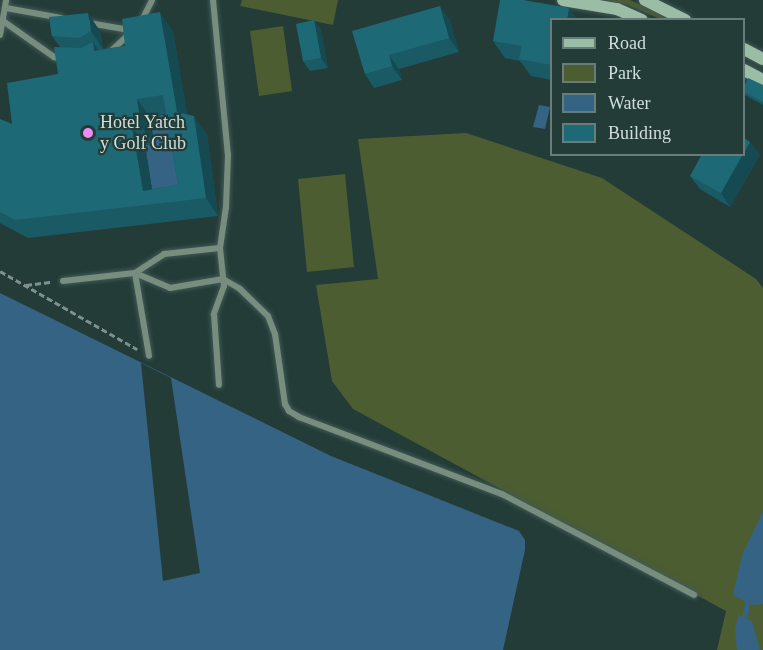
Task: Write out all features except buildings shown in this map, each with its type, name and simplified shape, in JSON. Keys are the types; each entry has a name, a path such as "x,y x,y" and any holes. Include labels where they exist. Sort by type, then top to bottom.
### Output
{"main road":[{"path":"563,0 617,9 637,18"},
{"path":"645,0 681,18"},
{"path":"745,50 763,59"},
{"path":"745,71 763,80"}],"lane":[{"path":"0,35 6,0"},
{"path":"102,56 145,17 152,0"},
{"path":"213,0 228,155 226,207 220,248 224,286 214,314 219,385"},
{"path":"6,8 75,21"},
{"path":"3,21 54,57 66,60"},
{"path":"86,23 132,31"},
{"path":"63,281 135,273 164,254 220,248"},
{"path":"135,273 170,288 223,279 240,289 268,316 275,334 285,404 289,411 502,494 694,595"},
{"path":"135,273 149,356"}],"path":[{"path":"0,271 149,356"},
{"path":"25,286 63,281"}],"green space":[{"path":"242,0 338,0 333,25 240,6"},
{"path":"604,0 630,0 669,18 658,18 628,5"},
{"path":"283,26 292,91 259,96 250,31"},
{"path":"466,133 602,178 756,279 763,288 763,650 717,650 726,611 353,409 332,381 316,285 378,279 358,139"},
{"path":"345,174 354,267 307,272 298,179"}],"water":[{"path":"539,105 550,107 545,129 533,127"},
{"path":"175,113 190,203 155,209 145,145 154,144 150,117"},
{"path":"0,293 331,456 519,531 525,540 525,550 503,650 0,650"},
{"path":"763,511 763,604 752,605 733,595 742,555"},
{"path":"738,615 752,621 760,650 737,650 735,630"}],"pier":[{"path":"141,363 171,378 200,573 163,581"}],"waterway":[{"path":"744,621 748,597"}],"place":[{"name":"Hotel Yatch y Golf Club","path":"88,133"}]}
